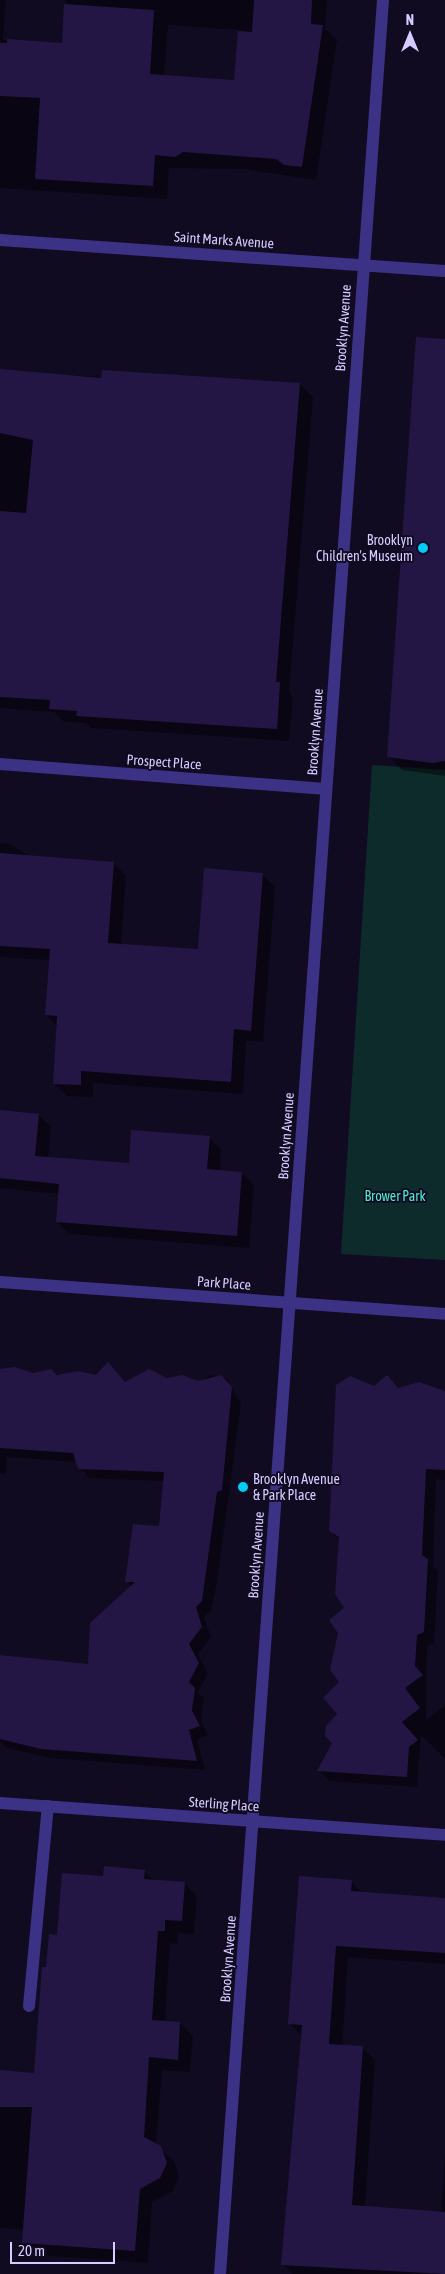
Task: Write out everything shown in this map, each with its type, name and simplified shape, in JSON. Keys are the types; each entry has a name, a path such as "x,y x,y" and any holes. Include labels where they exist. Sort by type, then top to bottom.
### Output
{"street":[{"name":"Brooklyn Avenue","path":"220,2274 383,0"},
{"name":"Saint Marks Avenue","path":"0,240 445,271"},
{"name":"Prospect Place","path":"0,764 326,789"},
{"name":"Park Place","path":"0,1282 445,1314"},
{"name":"Sterling Place","path":"0,1803 445,1835"},
{"path":"29,2006 48,1806"}],"green space":[{"name":"Brower Park","path":"372,765 445,770 445,1260 341,1254"}],"building":[{"path":"254,0 312,0 311,24 323,25 302,167 284,165 276,159 183,152 175,157 155,155 153,186 35,179 40,98 0,96 0,43 7,43 7,39 62,43 64,4 154,10 150,74 234,80 238,31 252,32"},
{"name":"Brooklyn Children's Museum","path":"416,337 445,339 445,761 432,763 387,757"},
{"path":"0,369 101,378 102,370 300,383 276,682 280,682 277,729 76,716 77,711 49,709 50,700 0,697 0,511 26,513 33,440 0,433"},
{"path":"0,853 114,862 108,943 198,949 204,868 263,873 251,1031 234,1029 231,1082 81,1071 81,1085 53,1084 57,1016 45,1015 50,949 0,946"},
{"path":"0,1110 39,1114 35,1156 129,1163 131,1130 210,1136 207,1169 242,1172 237,1236 56,1222 59,1184 0,1178"},
{"path":"108,1362 125,1382 149,1369 167,1378 182,1375 198,1381 221,1375 232,1387 222,1490 217,1492 202,1601 196,1607 202,1627 189,1644 199,1663 189,1682 195,1688 192,1711 200,1726 189,1730 197,1761 41,1749 0,1739 0,1655 88,1664 90,1623 135,1582 125,1582 133,1524 159,1526 164,1472 78,1469 73,1453 0,1448 0,1369 15,1367 33,1373 51,1369 57,1375 78,1371 96,1375"},
{"path":"387,1375 398,1388 419,1382 445,1391 445,1470 426,1469 422,1555 428,1559 424,1632 417,1635 415,1666 423,1675 405,1688 420,1708 402,1722 418,1740 409,1747 407,1777 317,1771 332,1743 325,1736 326,1726 337,1714 323,1698 339,1682 330,1670 338,1633 329,1620 344,1608 335,1594 339,1537 329,1531 336,1385 350,1376 374,1386"},
{"path":"104,1866 145,1870 144,1879 185,1882 182,1921 165,1920 165,1931 158,1931 152,2020 180,2022 178,2060 149,2057 144,2137 161,2146 167,2163 160,2178 140,2189 135,2251 22,2243 32,2107 0,2107 0,2070 34,2073 42,1967 46,1967 49,1934 57,1935 62,1873 103,1876"},
{"path":"299,1876 352,1880 351,1891 445,1898 445,1953 336,1946 329,2044 363,2046 352,2205 445,2212 445,2274 281,2265 302,2025 288,2024"}],"place":[{"name":"Brooklyn Children's Museum","path":"423,548"},
{"name":"Brooklyn Avenue & Park Place","path":"243,1487"}]}
